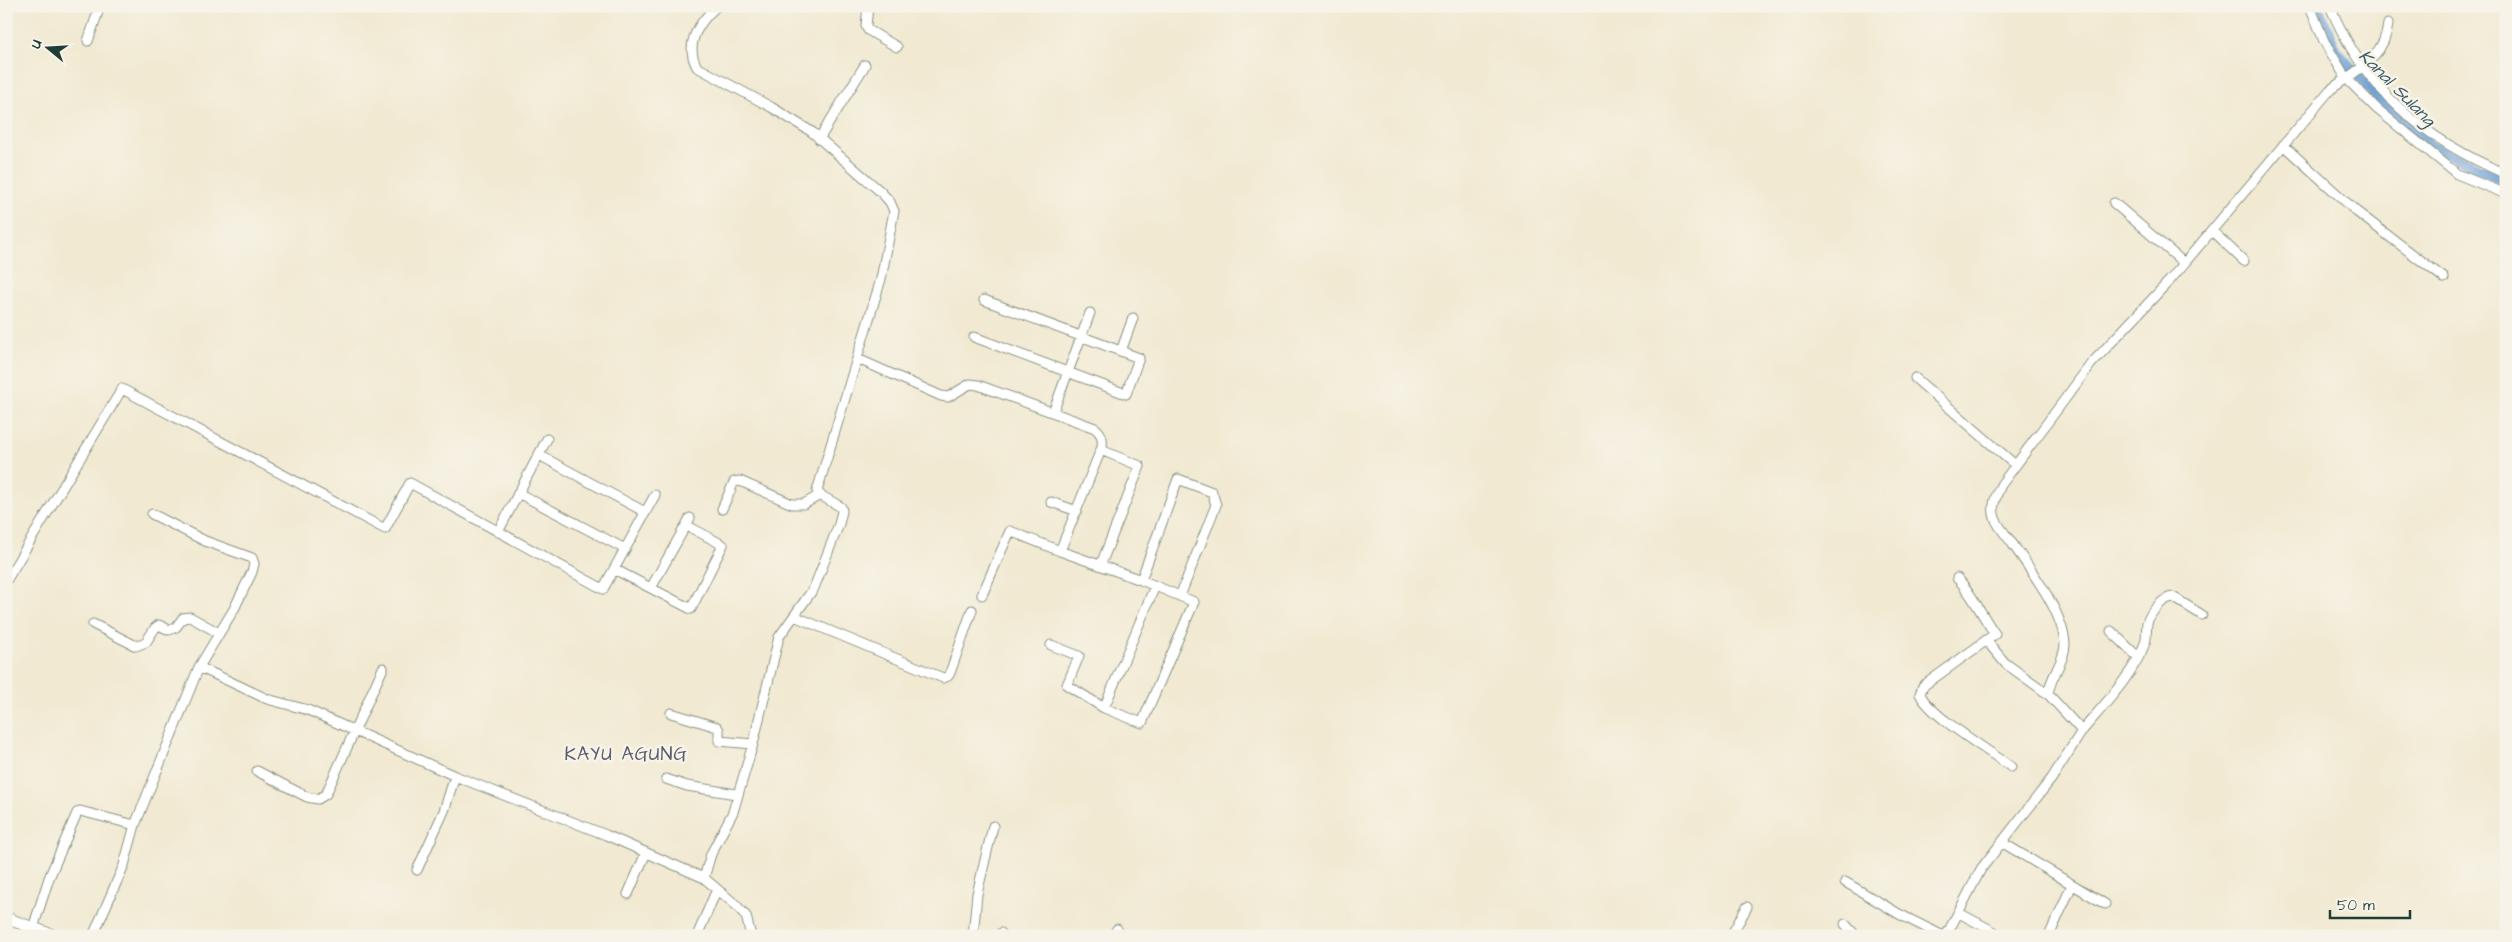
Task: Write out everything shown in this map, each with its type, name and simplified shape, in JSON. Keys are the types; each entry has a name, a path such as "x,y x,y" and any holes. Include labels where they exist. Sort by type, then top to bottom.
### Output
{"street":[{"path":"88,42 100,6"},
{"path":"704,878 711,854 733,812 736,794 753,744 779,638 814,588 842,511 841,507 820,495 817,491 881,279 894,207 881,192 819,139 771,106 697,67 692,58 693,38 717,6"},
{"path":"868,6 866,26 868,30 897,47"},
{"path":"2310,6 2324,41 2348,77 2377,109 2457,174 2506,194"},
{"path":"2330,6 2339,28 2361,68 2398,110 2458,152 2506,174"},
{"path":"2048,694 2065,644 2061,626 2040,584 1995,517 1994,502 1996,496 2014,464 2091,364 2212,231 2330,90 2361,68 2378,53 2385,40 2388,24"},
{"path":"819,139 865,64"},
{"path":"2283,146 2357,212 2444,278"},
{"path":"2114,203 2184,263"},
{"path":"2212,231 2244,261"},
{"path":"974,337 1126,394 1139,358 984,300"},
{"path":"1053,412 1090,313"},
{"path":"1120,351 1132,318"},
{"path":"858,359 940,396 948,398 970,384 978,384 1095,428 1103,439 1101,450 1060,551"},
{"path":"1915,378 2014,464"},
{"path":"6,581 122,390 385,529 410,483 603,590 655,495"},
{"path":"498,532 547,439"},
{"path":"1101,450 1140,466 1101,564"},
{"path":"539,455 645,512"},
{"path":"1141,580 1178,479 1212,492 1216,505 1180,596"},
{"path":"722,509 734,482 740,481 792,504 804,504 820,495"},
{"path":"518,493 625,549"},
{"path":"1051,502 1076,511"},
{"path":"93,936 124,865 135,825 199,667 252,572 253,561 152,514"},
{"path":"614,570 691,609 723,545 688,522 651,588"},
{"path":"982,595 1010,531 1060,551 1101,564 1194,602 1142,723 1104,708 1067,685 1079,656 1051,645"},
{"path":"1957,578 1967,588 1995,634 1923,686 1920,694 1924,701 1960,730 2011,767"},
{"path":"1104,708 1155,586"},
{"path":"1845,882 1893,911 1944,936 1959,913 1968,891 1982,868 2052,778 2082,731 2117,689 2146,641 2148,621 2166,598 2173,597 2202,615"},
{"path":"794,616 943,678 950,673 972,610"},
{"path":"93,624 136,646 146,642 154,628 159,626 169,630 176,627 183,618 190,617 219,633"},
{"path":"2111,631 2138,657"},
{"path":"1986,640 2005,663 2048,694 2082,731"},
{"path":"199,667 267,699 308,710 455,776 550,812 704,878 740,909 748,919 750,931 741,936"},
{"path":"257,771 308,797 318,799 330,788 383,668"},
{"path":"671,713 717,727 719,730 719,742 753,744"},
{"path":"417,870 444,811 455,776"},
{"path":"666,779 687,786 736,794"},
{"path":"33,928 49,878 77,813 80,811 135,825"},
{"path":"973,936 977,894 993,826"},
{"path":"2003,843 2072,886 2106,904"},
{"path":"628,894 646,853"},
{"path":"2049,936 2072,886"},
{"path":"697,936 717,889"},
{"path":"1731,936 1747,907"},
{"path":"1959,913 2002,936"},
{"path":"6,918 50,935"},
{"path":"1845,924 1856,936"}],"waterway":[{"name":"Kanal Sulang","path":"2317,6 2336,51 2384,105 2431,146 2506,181"}],"district":[{"name":"KAYU AGUNG","path":"626,754"}]}
